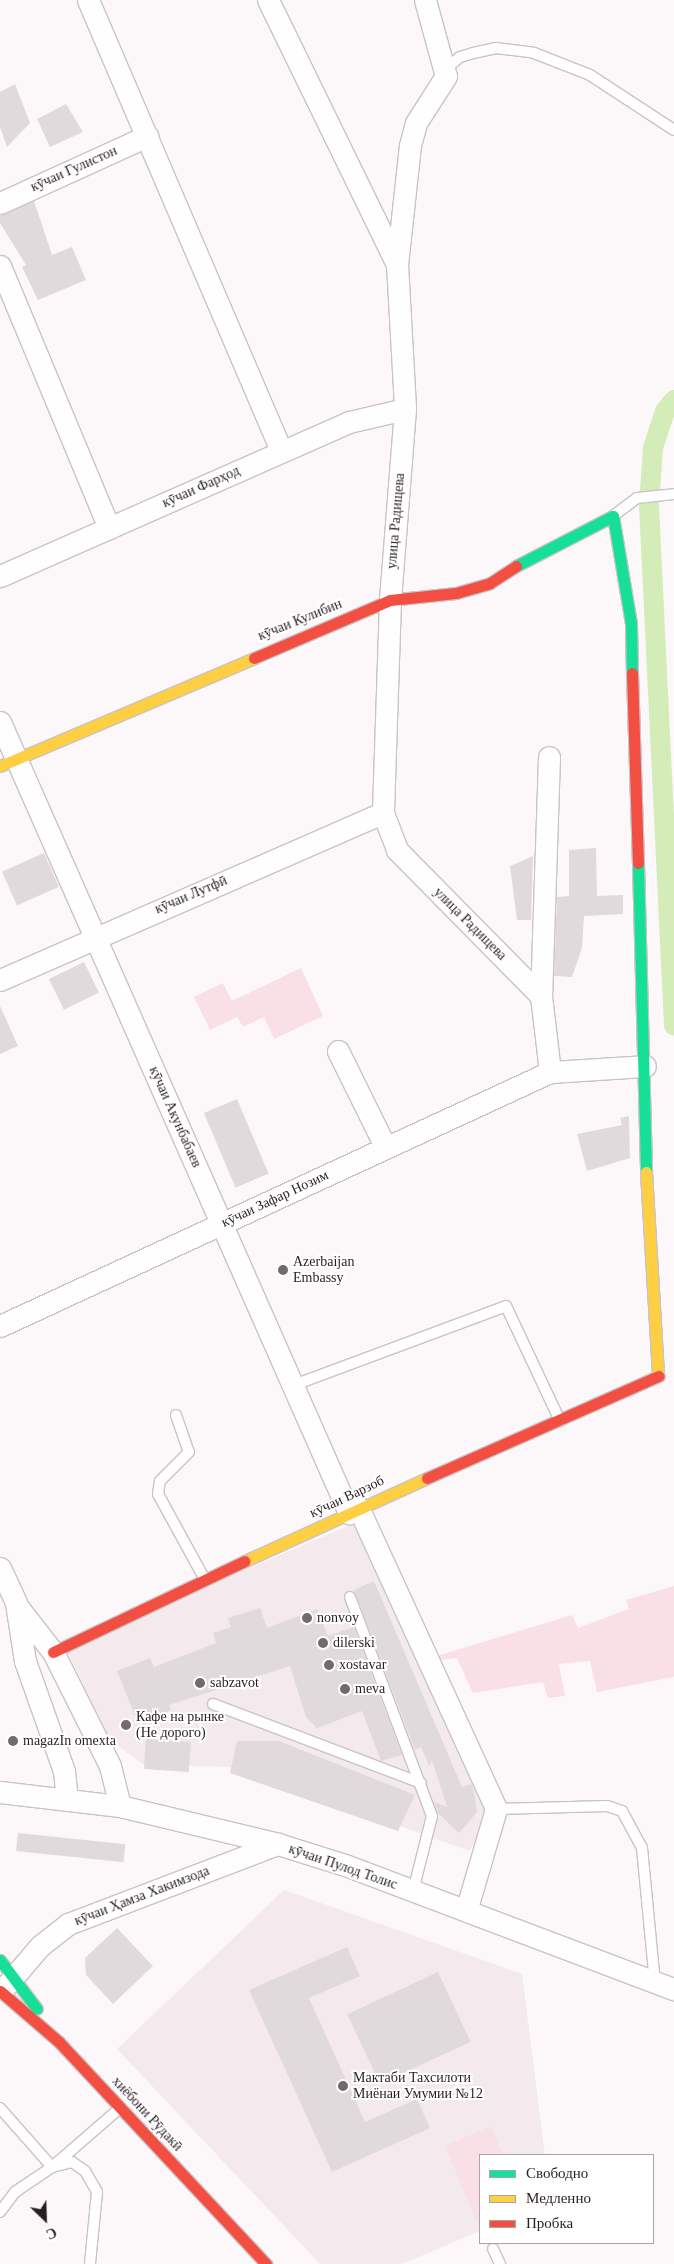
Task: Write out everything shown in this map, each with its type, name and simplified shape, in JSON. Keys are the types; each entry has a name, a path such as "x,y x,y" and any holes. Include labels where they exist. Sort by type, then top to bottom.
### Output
{"main road":[{"name":"кӯчаи Кулибин","path":"10,762 390,600 456,593 490,583 538,551 612,516"},
{"path":"612,516 631,623 645,1066"},
{"name":"кӯчаи Варзоб","path":"53,1652 353,1510 658,1380 648,1243 645,1066"},
{"path":"0,1960 5,1987 59,2042"},
{"name":"хиёбони Рӯдакӣ","path":"5,1987 59,2042 266,2264"}],"street":[{"path":"88,0 281,451"},
{"path":"268,0 397,264"},
{"path":"425,0 446,69"},
{"name":"улица Радищева","path":"446,69 410,145 397,264 405,409 390,600 384,813 397,850 541,996"},
{"name":"кӯчаи Гулистон","path":"0,202 147,136"},
{"path":"0,266 109,528"},
{"name":"кӯчаи Фарҳод","path":"0,576 349,422 405,409"},
{"name":"кӯчаи Акунбабаев","path":"0,722 10,762 94,936 294,1385 496,1809"},
{"path":"549,757 541,996 550,1072 645,1066"},
{"name":"кӯчаи Лутфӣ","path":"0,980 94,936 384,813"},
{"path":"338,1051 386,1148"},
{"name":"кӯчаи Зафар Нозим","path":"0,1326 550,1072"},
{"path":"0,1568 16,1603 53,1652 110,1766 120,1806"},
{"path":"16,1603 25,1661 64,1771 67,1798"},
{"name":"кӯчаи Пулод Толис","path":"0,1792 67,1798 120,1806 278,1844 466,1910 665,1985"},
{"path":"466,1910 496,1809"},
{"name":"кӯчаи Ҳамза Хакимзода","path":"5,1987 40,1946 68,1924 278,1844"}],"lane":[{"path":"446,69 460,57 474,52 496,48 534,52 590,75 674,130"},
{"path":"612,516 637,498 674,494"},
{"path":"294,1385 506,1306 560,1422"},
{"path":"176,1415 189,1452 160,1481 158,1494 204,1579"},
{"path":"350,1597 432,1816 413,1891"},
{"path":"212,1704 421,1783"},
{"path":"496,1809 607,1806 622,1811 642,1848 665,1985"},
{"path":"0,2108 52,2168"},
{"path":"0,2212 15,2192 52,2168 120,2108"},
{"path":"52,2168 72,2162 85,2171 97,2192 90,2264"},
{"path":"493,2249 500,2264"}],"shaded area":[{"path":"301,968 323,1016 274,1039 264,1017 243,1027 237,1017 210,1030 194,997 223,983 232,1001"},
{"path":"360,1521 489,1815 470,1851 233,1767 144,1765 109,1739 65,1646"},
{"path":"674,1586 674,1677 597,1692 590,1661 559,1664 565,1696 548,1698 543,1682 473,1693 457,1658 439,1660 440,1655 572,1615 578,1628 629,1609 626,1600"},
{"name":"Мактаби Тахсилоти Миёнаи Умумии №12","path":"284,1890 522,1974 545,2154 479,2154 479,2231 402,2264 320,2264 117,2049"},
{"path":"491,2126 503,2154 479,2154 479,2218 476,2220 445,2146"}],"building":[{"path":"15,84 30,123 7,147 0,127 0,92"},
{"path":"66,104 83,132 50,147 37,119"},
{"path":"34,201 52,255 72,247 86,280 38,300 22,267 26,265 0,223 0,216"},
{"path":"596,848 597,896 623,895 623,914 584,916 582,948 572,977 554,976 557,897 569,896 569,850"},
{"path":"44,853 59,887 17,906 2,872"},
{"path":"533,856 531,920 517,920 510,866"},
{"path":"84,962 99,993 64,1010 49,979"},
{"path":"0,1006 18,1046 0,1054"},
{"path":"237,1099 269,1174 236,1188 204,1113"},
{"path":"629,1116 630,1158 587,1171 577,1134 622,1125 620,1118"},
{"path":"374,1581 462,1787 471,1784 474,1791 477,1812 459,1833 438,1813 434,1802 447,1807 432,1760 429,1766 421,1747 415,1750 354,1590"},
{"path":"260,1608 267,1628 317,1609 328,1636 354,1627 402,1755 381,1761 362,1711 317,1728 306,1717 290,1666 169,1705 171,1710 138,1723 117,1671 150,1658 154,1667 216,1643 213,1633 231,1627 228,1618"},
{"path":"146,1739 191,1742 189,1772 144,1769"},
{"path":"237,1741 279,1741 415,1795 398,1831 230,1773"},
{"path":"18,1833 125,1844 124,1862 16,1851"},
{"path":"117,1928 153,1966 113,2004 86,1975 85,1958"},
{"path":"347,1947 360,1976 309,1998 365,2122 417,2099 430,2128 332,2172 249,1990"},
{"path":"438,1972 471,2042 380,2084 347,2014"}],"waterway":[{"path":"674,400 665,411 653,448 649,505 674,1025"}],"traffic: fast":[{"path":"516,566 613,516 631,623 632,673"},
{"path":"638,863 646,1172"},
{"path":"0,1960 37,2009"}],"traffic: slow":[{"path":"0,766 254,658"},
{"path":"646,1172 658,1376"},
{"path":"245,1561 427,1478"}],"traffic: jam":[{"path":"254,658 390,600 456,593 490,583 516,566"},
{"path":"632,673 638,863"},
{"path":"427,1478 658,1376"},
{"path":"53,1652 245,1561"},
{"path":"0,1991 59,2042 266,2264"}],"place":[{"name":"Azerbaijan Embassy","path":"283,1270"},
{"name":"nonvoy","path":"307,1618"},
{"name":"dilerski","path":"323,1643"},
{"name":"xostavar","path":"329,1665"},
{"name":"sabzavot","path":"200,1683"},
{"name":"meva","path":"345,1689"},
{"name":"Кафе на рынке (Не дорого)","path":"126,1725"},
{"name":"magazIn omexta","path":"13,1741"},
{"name":"Мактаби Тахсилоти Миёнаи Умумии №12","path":"343,2086"}]}
